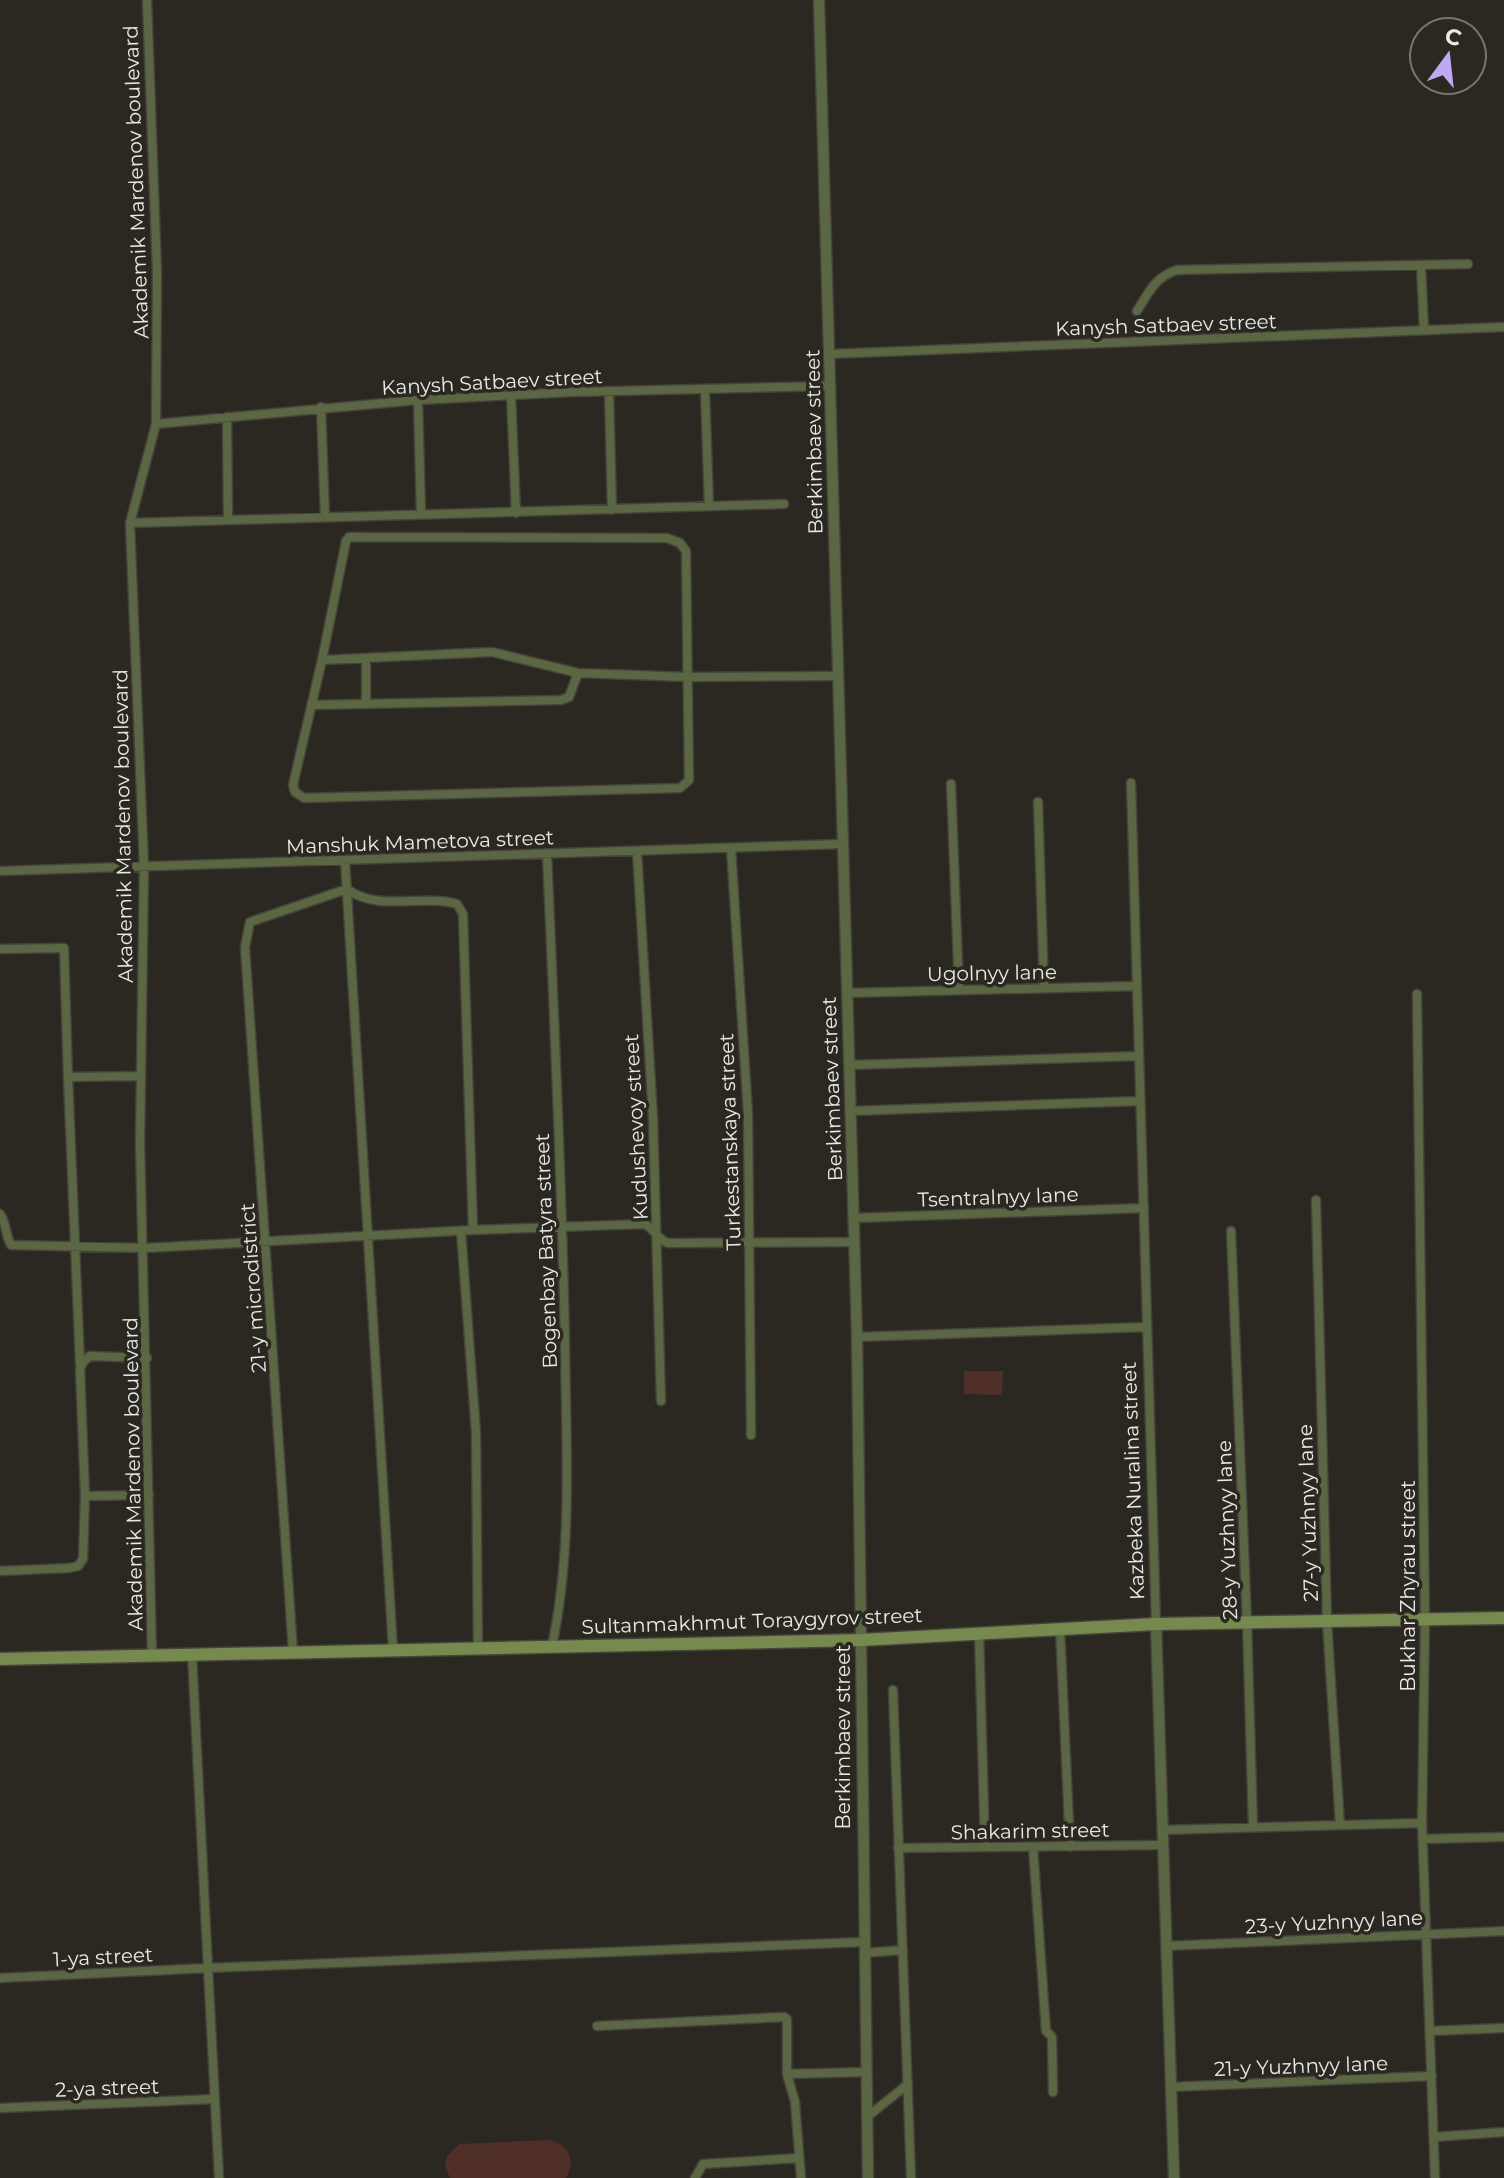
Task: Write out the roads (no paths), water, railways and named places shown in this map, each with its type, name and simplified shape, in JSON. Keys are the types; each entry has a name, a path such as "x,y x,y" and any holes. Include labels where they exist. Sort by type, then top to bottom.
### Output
{"main road":[{"name":"Sultanmakhmut Toraygyrov street","path":"0,1659 861,1640 1156,1624 1504,1618"}],"street":[{"name":"Akademik Mardenov boulevard","path":"147,0 157,273 156,424 130,523 144,867 140,1143 145,1248 152,1656"},
{"name":"Berkimbaev street","path":"819,0 855,1242 868,2178"},
{"path":"1137,311 1155,281 1177,270 1468,264"},
{"path":"1421,266 1424,330"},
{"name":"Kanysh Satbaev street","path":"830,354 1504,327"},
{"name":"Kanysh Satbaev street","path":"156,424 418,400 831,386"},
{"path":"705,390 709,507"},
{"path":"609,392 612,510"},
{"path":"511,395 516,513"},
{"path":"418,400 421,514"},
{"path":"321,407 325,517"},
{"path":"227,417 228,519"},
{"path":"130,523 784,504"},
{"path":"349,537 667,538 680,543 686,551 688,677 689,780 680,788 304,798 295,792 293,785 349,537"},
{"path":"322,660 492,652 578,673 688,677 838,676"},
{"path":"366,658 366,704"},
{"path":"311,705 561,700 569,697 578,673"},
{"name":"Kazbeka Nuralina street","path":"1131,783 1174,2178"},
{"path":"951,784 959,990"},
{"path":"1038,802 1044,988"},
{"name":"Manshuk Mametova street","path":"0,871 842,844"},
{"name":"Turkestanskaya street","path":"731,848 748,1114 751,1435"},
{"name":"Kudushevoy street","path":"637,851 657,1237 661,1401"},
{"name":"Bogenbay Batyra street","path":"547,854 563,1227 566,1563 552,1646"},
{"path":"345,860 393,1650"},
{"path":"347,889 358,897 397,902 444,900 457,904 463,914 473,1230"},
{"name":"21-y microdistrict","path":"293,1652 245,947 250,922 347,889"},
{"path":"0,949 64,948 85,1496 83,1559 78,1566 0,1571"},
{"name":"Ugolnyy lane","path":"847,993 1137,986"},
{"name":"Bukhar Zhyrau street","path":"1417,994 1425,1619 1422,1823 1435,2178"},
{"path":"849,1065 1139,1056"},
{"path":"68,1077 141,1076"},
{"path":"851,1111 1140,1101"},
{"name":"27-y Yuzhnyy lane","path":"1316,1200 1327,1621 1340,1825"},
{"name":"Tsentralnyy lane","path":"854,1218 1144,1208"},
{"path":"0,1214 11,1245 145,1248 644,1224 668,1243 855,1242"},
{"path":"461,1231 476,1433 478,1648"},
{"name":"28-y Yuzhnyy lane","path":"1231,1231 1253,1827"},
{"path":"857,1337 1146,1327"},
{"path":"80,1369 90,1356 147,1358"},
{"path":"85,1496 149,1495"},
{"path":"1060,1628 1070,1847"},
{"path":"979,1632 985,1847"},
{"path":"192,1654 219,2178"},
{"path":"893,1690 911,2178"},
{"path":"1162,1830 1422,1823"},
{"path":"1423,1839 1504,1837"},
{"name":"Shakarim street","path":"898,1848 1162,1845"},
{"path":"1033,1847 1046,2031 1052,2037 1053,2092"},
{"name":"23-y Yuzhnyy lane","path":"1166,1946 1504,1931"},
{"name":"1-ya street","path":"0,1978 208,1968 864,1947 903,1950"},
{"path":"597,2026 784,2017 787,2023 787,2074 795,2102 801,2178"},
{"path":"1430,2031 1504,2028"},
{"path":"787,2074 866,2072"},
{"name":"21-y Yuzhnyy lane","path":"1171,2087 1432,2076"},
{"path":"867,2117 908,2084"},
{"name":"2-ya street","path":"0,2108 215,2099"},
{"path":"1434,2137 1504,2132"},
{"path":"695,2178 703,2164 799,2158"}]}
